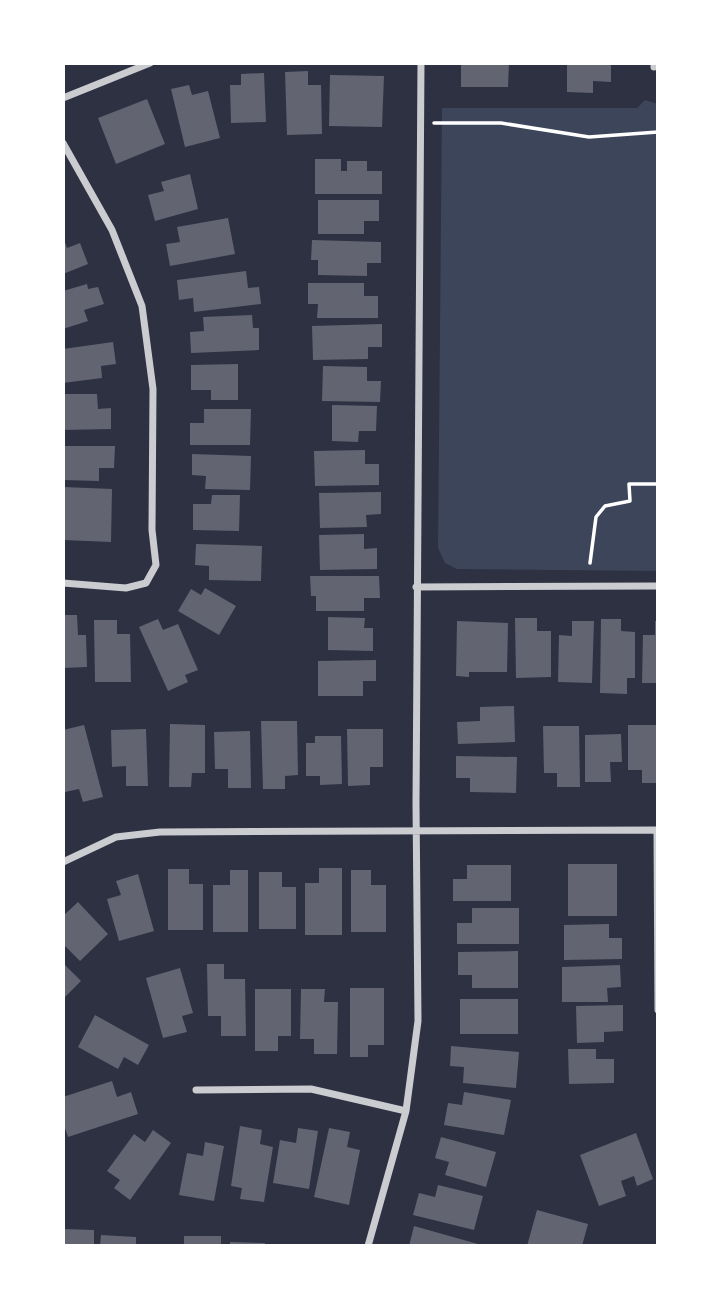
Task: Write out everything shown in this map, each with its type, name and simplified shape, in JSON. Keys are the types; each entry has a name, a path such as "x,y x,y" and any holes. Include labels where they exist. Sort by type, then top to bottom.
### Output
{"street":[{"path":"63,98 150,63"},
{"path":"368,1246 406,1111 418,1021 416,587 421,63"},
{"path":"63,143 112,230 142,306 153,389 152,530 156,565 146,583 126,588 63,583"},
{"path":"416,587 658,586"},
{"path":"63,862 116,837 160,832 658,830 658,1010"},
{"path":"196,1090 311,1089 406,1111"}],"path":[{"path":"421,123 501,123 589,137 658,132"},
{"path":"590,563 596,517 605,506 630,501 629,484 658,484"}],"shaded area":[{"path":"645,100 658,104 658,571 457,569 445,563 438,548 442,108 637,108"}],"building":[{"path":"509,63 508,87 461,87 461,64"},
{"path":"567,63 611,63 611,82 593,81 593,93 567,92"},
{"path":"308,71 308,85 321,85 322,134 287,135 285,72"},
{"path":"264,73 266,122 231,123 230,85 241,85 241,74"},
{"path":"330,75 384,76 382,127 329,126"},
{"path":"189,85 192,95 208,91 220,138 185,147 171,89"},
{"path":"147,99 165,144 116,164 98,118"},
{"path":"315,159 341,159 341,171 347,171 347,161 367,161 367,171 382,171 382,194 315,194"},
{"path":"190,174 198,209 155,221 148,195 164,191 161,182"},
{"path":"318,200 379,200 379,221 364,221 364,234 318,234"},
{"path":"228,218 235,254 170,266 166,244 180,242 177,227"},
{"path":"63,237 67,248 80,243 88,264 63,274"},
{"path":"312,240 381,242 381,263 367,263 367,276 318,275 318,260 311,260"},
{"path":"246,271 248,288 259,287 261,304 194,312 193,298 179,300 177,280"},
{"path":"308,283 364,283 364,296 378,296 378,318 317,318 318,304 308,304"},
{"path":"87,284 88,289 98,287 104,304 84,310 88,321 63,329 63,291"},
{"path":"252,315 253,328 259,328 259,350 191,353 190,332 204,331 203,317"},
{"path":"382,324 382,347 368,347 368,359 313,360 312,326"},
{"path":"113,342 116,364 101,366 102,378 63,383 63,349"},
{"path":"238,364 238,400 211,400 211,390 191,390 191,365"},
{"path":"323,366 367,367 367,381 381,381 380,402 322,401"},
{"path":"63,394 97,394 98,409 111,408 111,429 63,430"},
{"path":"332,405 377,406 376,431 359,431 358,442 332,441"},
{"path":"204,409 251,409 250,445 190,445 190,423 204,423"},
{"path":"63,446 115,446 114,468 99,468 99,481 63,480"},
{"path":"365,450 365,464 379,464 379,485 315,486 314,451"},
{"path":"192,454 251,456 250,490 205,489 206,476 192,475"},
{"path":"63,487 112,489 111,542 63,540"},
{"path":"381,492 381,514 366,515 367,527 320,528 319,493"},
{"path":"212,495 240,495 239,531 193,530 193,504 211,504"},
{"path":"364,534 364,549 377,548 377,569 320,570 319,535"},
{"path":"196,544 262,546 261,581 209,580 209,566 195,565"},
{"path":"310,576 379,576 380,598 364,598 364,611 316,611 316,596 311,596"},
{"path":"205,588 236,606 219,635 178,611 191,589 201,595"},
{"path":"63,615 77,615 78,635 86,635 87,667 63,668"},
{"path":"328,617 365,618 364,628 373,628 373,651 328,650"},
{"path":"515,618 537,618 537,631 551,631 551,677 516,678"},
{"path":"158,619 163,630 178,624 198,670 185,675 188,682 168,691 139,627"},
{"path":"601,619 621,619 621,631 635,632 635,678 627,678 627,694 600,693"},
{"path":"94,620 117,620 117,634 130,634 131,682 95,682"},
{"path":"457,621 508,623 507,672 469,672 469,677 456,676"},
{"path":"572,621 594,621 592,683 558,682 559,635 572,636"},
{"path":"655,621 658,621 658,683 642,683 643,635 655,635"},
{"path":"376,660 376,681 363,681 363,696 318,696 318,661"},
{"path":"514,706 515,742 458,744 457,722 480,721 480,707"},
{"path":"261,721 297,721 298,775 285,776 285,789 263,789"},
{"path":"170,724 205,725 205,773 192,773 191,787 169,787"},
{"path":"84,725 103,797 83,802 79,789 65,792 63,730"},
{"path":"628,725 658,725 658,783 642,783 642,770 628,770"},
{"path":"543,726 579,726 580,787 557,787 557,773 544,773"},
{"path":"146,729 148,786 126,786 126,766 112,767 111,730"},
{"path":"347,729 383,729 383,767 370,767 370,785 348,786"},
{"path":"250,731 251,788 228,788 228,769 215,769 214,732"},
{"path":"621,734 622,762 610,762 611,782 585,782 585,735"},
{"path":"315,736 341,736 342,784 320,785 320,776 306,776 306,743 315,743"},
{"path":"456,756 517,757 516,793 470,792 470,778 456,778"},
{"path":"568,864 617,864 617,916 568,916"},
{"path":"467,865 511,865 511,901 453,901 453,879 467,879"},
{"path":"319,868 342,868 342,935 305,935 305,883 319,883"},
{"path":"168,869 189,869 189,884 203,884 203,930 168,930"},
{"path":"230,870 248,870 248,932 213,932 213,885 230,885"},
{"path":"351,870 371,870 371,885 386,885 386,932 351,932"},
{"path":"259,872 282,872 282,887 296,887 296,929 259,929"},
{"path":"138,874 154,931 119,941 107,899 121,895 116,881"},
{"path":"78,902 108,934 80,961 63,944 63,916"},
{"path":"472,908 519,908 519,944 457,944 457,923 472,923"},
{"path":"609,924 609,938 622,938 622,959 564,960 564,925"},
{"path":"518,951 518,988 472,988 472,975 458,975 458,952"},
{"path":"63,963 81,981 63,999"},
{"path":"207,964 224,964 224,979 245,979 246,1036 221,1036 221,1016 208,1016"},
{"path":"620,965 621,987 607,988 608,1002 562,1002 562,967"},
{"path":"180,968 193,1013 182,1016 187,1032 163,1038 146,978"},
{"path":"350,988 384,988 384,1045 368,1045 368,1057 350,1057"},
{"path":"255,989 291,989 291,1036 278,1036 278,1051 255,1051"},
{"path":"301,989 325,989 324,1002 338,1002 337,1054 314,1054 314,1039 300,1039"},
{"path":"460,999 518,999 518,1034 460,1034"},
{"path":"623,1005 623,1031 604,1032 604,1042 577,1043 576,1006"},
{"path":"95,1015 149,1045 138,1065 124,1057 118,1069 78,1047"},
{"path":"451,1046 519,1052 516,1088 463,1083 464,1067 450,1066"},
{"path":"568,1049 596,1049 596,1059 614,1059 614,1083 569,1084"},
{"path":"112,1081 117,1097 131,1092 138,1114 68,1137 63,1122 63,1097"},
{"path":"464,1092 511,1100 504,1135 444,1125 448,1103 462,1105"},
{"path":"240,1126 262,1130 260,1144 273,1147 264,1202 240,1199 242,1188 231,1186"},
{"path":"298,1128 318,1131 309,1189 273,1183 280,1140 296,1143"},
{"path":"329,1128 350,1132 347,1147 360,1150 349,1205 314,1197"},
{"path":"153,1130 171,1143 130,1200 114,1188 120,1180 107,1171 134,1134 145,1142"},
{"path":"636,1133 653,1179 637,1186 634,1176 621,1181 626,1196 599,1206 580,1155"},
{"path":"441,1137 496,1152 486,1187 445,1175 449,1162 435,1158"},
{"path":"205,1142 224,1146 214,1201 179,1195 187,1153 203,1156"},
{"path":"438,1185 483,1196 474,1230 413,1215 419,1193 435,1197"},
{"path":"537,1210 588,1224 582,1246 527,1246"},
{"path":"414,1226 478,1244 409,1246"},
{"path":"63,1229 94,1230 94,1246 63,1246"},
{"path":"101,1235 136,1237 136,1246 100,1246"},
{"path":"184,1236 221,1236 221,1246 184,1246"},
{"path":"230,1242 265,1243 265,1246 230,1246"}]}
